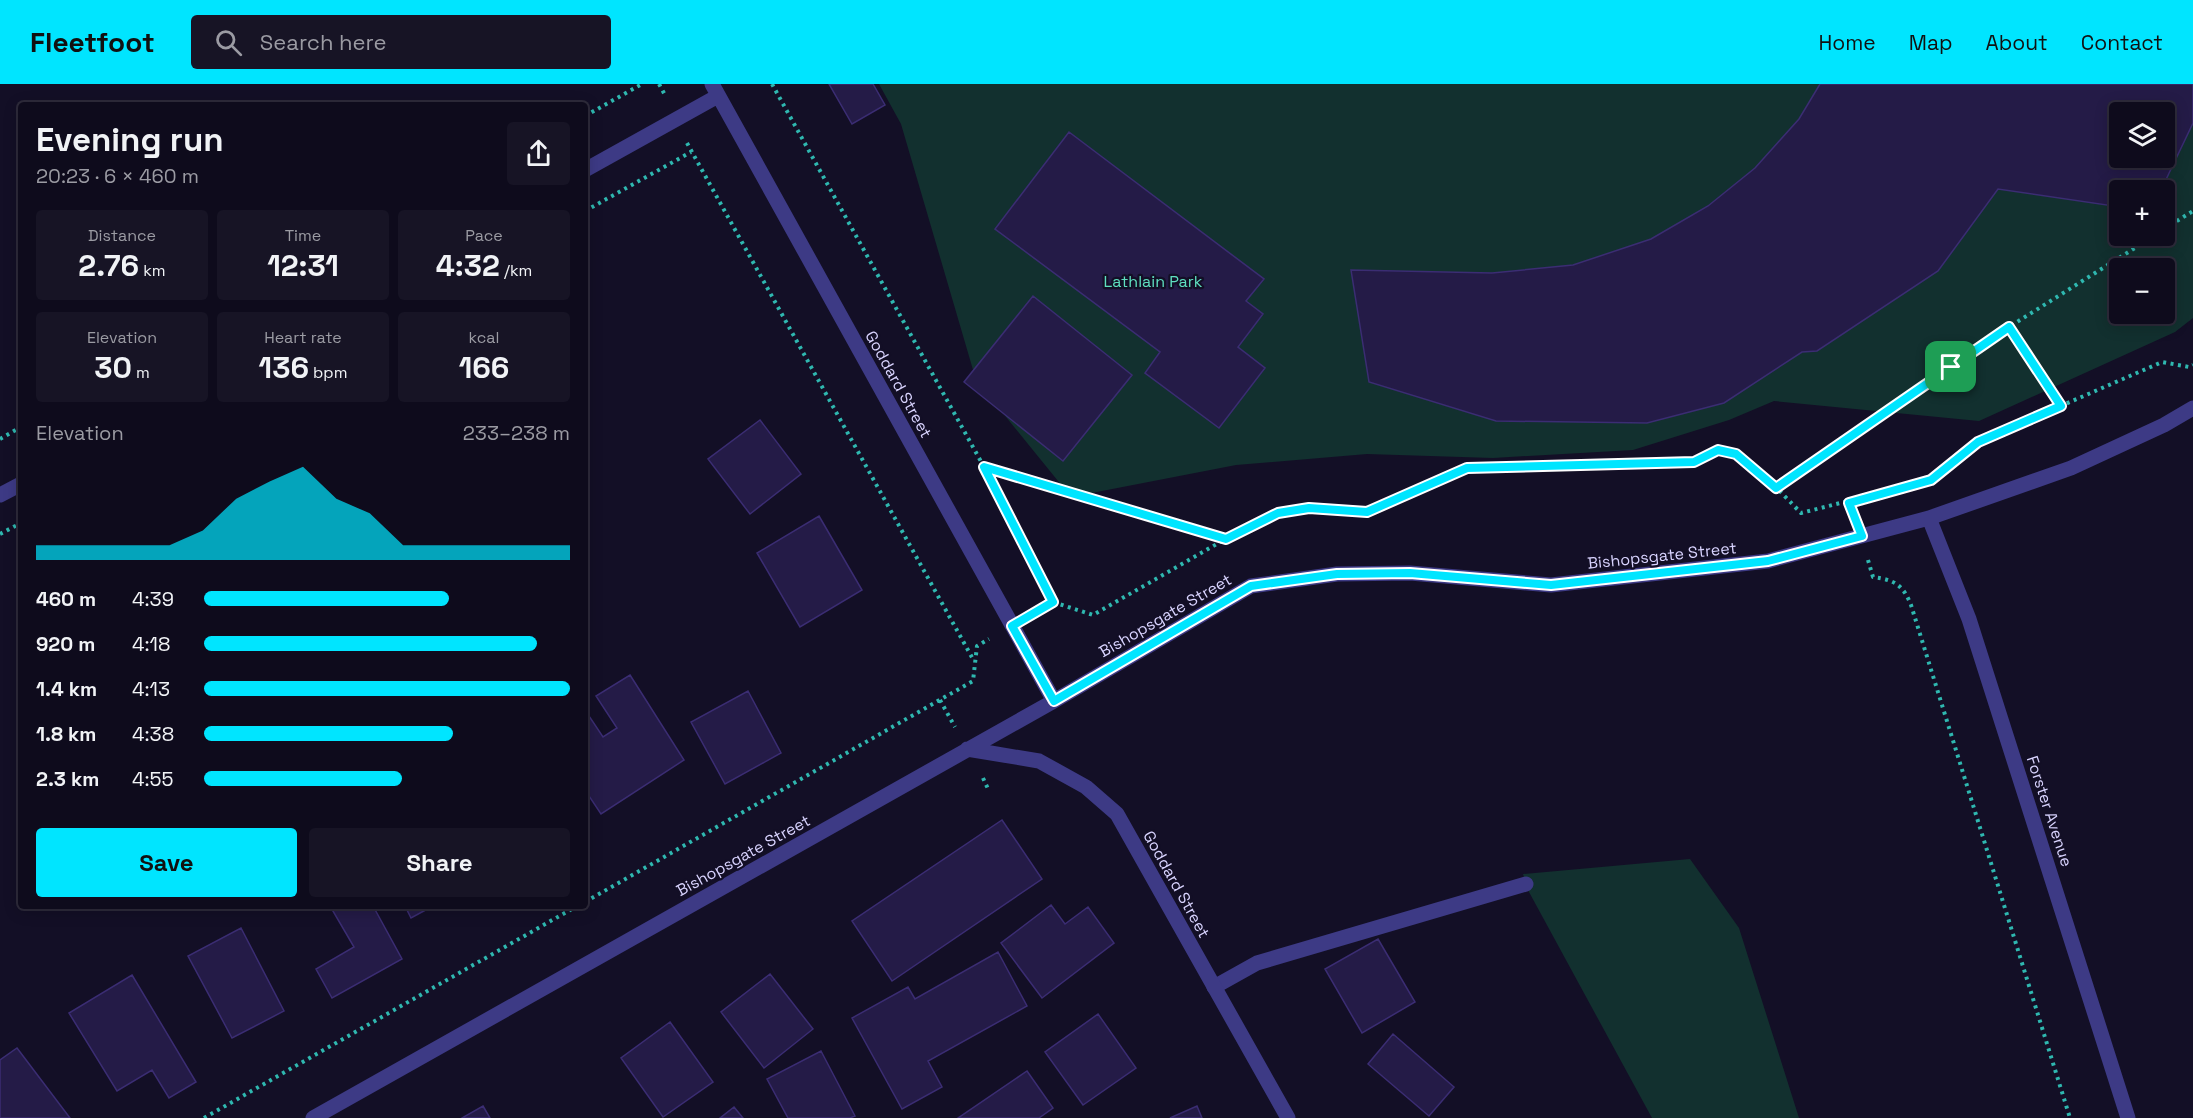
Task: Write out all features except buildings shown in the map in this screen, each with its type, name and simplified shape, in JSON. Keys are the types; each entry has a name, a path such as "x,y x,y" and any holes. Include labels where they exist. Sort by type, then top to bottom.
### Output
{"street":[{"path":"588,168 676,120 715,90"},
{"name":"Goddard Street","path":"715,90 1054,701"},
{"name":"Bishopsgate Street","path":"313,1118 1054,701 1251,586 1337,574 1400,573 1551,585 1768,561 1929,518 2071,468 2164,425 2193,408"},
{"path":"0,495 18,486"},
{"name":"Forster Avenue","path":"1929,518 1969,619 2128,1118"},
{"name":"Goddard Street","path":"967,749 1039,761 1086,787 1117,814 1288,1118"},
{"path":"1214,987 1257,963 1526,884"}],"path":[{"path":"588,114 642,84"},
{"path":"659,84 691,152 975,661"},
{"path":"772,84 984,467 1053,602 1093,615 1226,539 1278,513 1309,508 1367,512 1467,468 1694,462 1718,450 1736,454 1801,513 1931,480 1978,442 2162,362 2189,367 2193,365"},
{"path":"588,209 691,152"},
{"path":"2175,222 2193,211"},
{"path":"1776,488 2009,327 2138,246"},
{"path":"2009,327 2061,406"},
{"path":"0,439 18,429"},
{"path":"984,467 1226,539"},
{"path":"0,534 18,525"},
{"path":"1862,536 1873,577 1893,580 1905,590 1911,605 2070,1118"},
{"path":"588,900 973,681 977,646 1053,602"},
{"path":"204,1118 572,909"}],"green space":[{"name":"Lathlain Park","path":"879,84 2193,84 2193,318 2175,332 1979,421 1774,401 1729,420 1633,450 1493,458 1367,454 1236,465 1071,497 976,380 901,124"},
{"path":"1690,859 1739,928 1799,1118 1652,1118 1529,892 1523,874"}],"route":[{"path":"2009,327 2061,406 1978,442 1931,480 1849,503 1862,536 1768,561 1551,585 1410,573 1337,574 1251,586 1054,701 1012,626 1053,602 984,467 1109,502 1226,539 1278,513 1309,508 1367,512 1467,468 1694,462 1718,450 1736,454 1776,488 1951,367 2009,327"}]}
